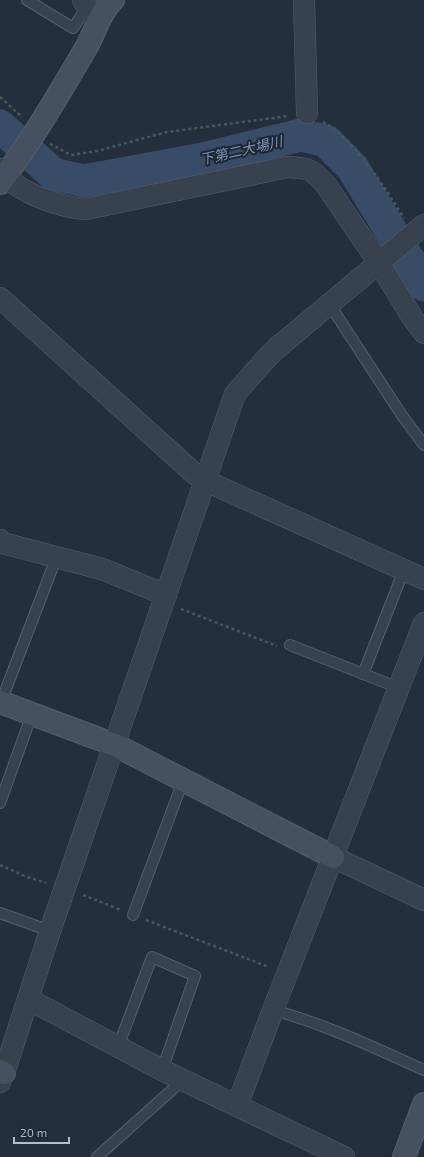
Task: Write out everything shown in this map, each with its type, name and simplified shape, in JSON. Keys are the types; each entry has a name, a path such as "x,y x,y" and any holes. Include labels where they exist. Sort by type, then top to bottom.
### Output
{"street":[{"path":"113,0 89,9 87,46 36,131 2,176 30,193 60,204 75,208 86,208 288,167 306,168 318,176 326,185 381,261 412,317 424,333"},
{"path":"304,0 307,113"},
{"path":"1,1075 235,394 265,360 278,348 419,230"},
{"path":"0,298 196,475 206,481 424,579"},
{"path":"0,540 2,543 102,569 166,595"},
{"path":"237,1106 424,623"},
{"path":"0,702 114,745 333,857 424,900"},
{"path":"28,998 162,1070 344,1157"},
{"path":"404,1157 424,1104"}],"lane":[{"path":"27,0 73,28 89,9"},
{"path":"330,304 401,414 424,445"},
{"path":"0,702 52,569"},
{"path":"362,674 404,570"},
{"path":"290,645 399,688"},
{"path":"0,804 32,714"},
{"path":"133,915 183,781"},
{"path":"0,913 50,931"},
{"path":"118,1047 152,957 195,976 162,1070"},
{"path":"273,1010 295,1016 424,1070"},
{"path":"97,1157 183,1080"}],"path":[{"path":"0,97 51,145 71,155 97,151 167,132 307,113 328,125 353,146 393,201 419,230"}],"waterway":[{"name":"下第二大場川","path":"0,126 53,174 84,181 203,159 301,135 326,141 352,167 424,285"}]}
